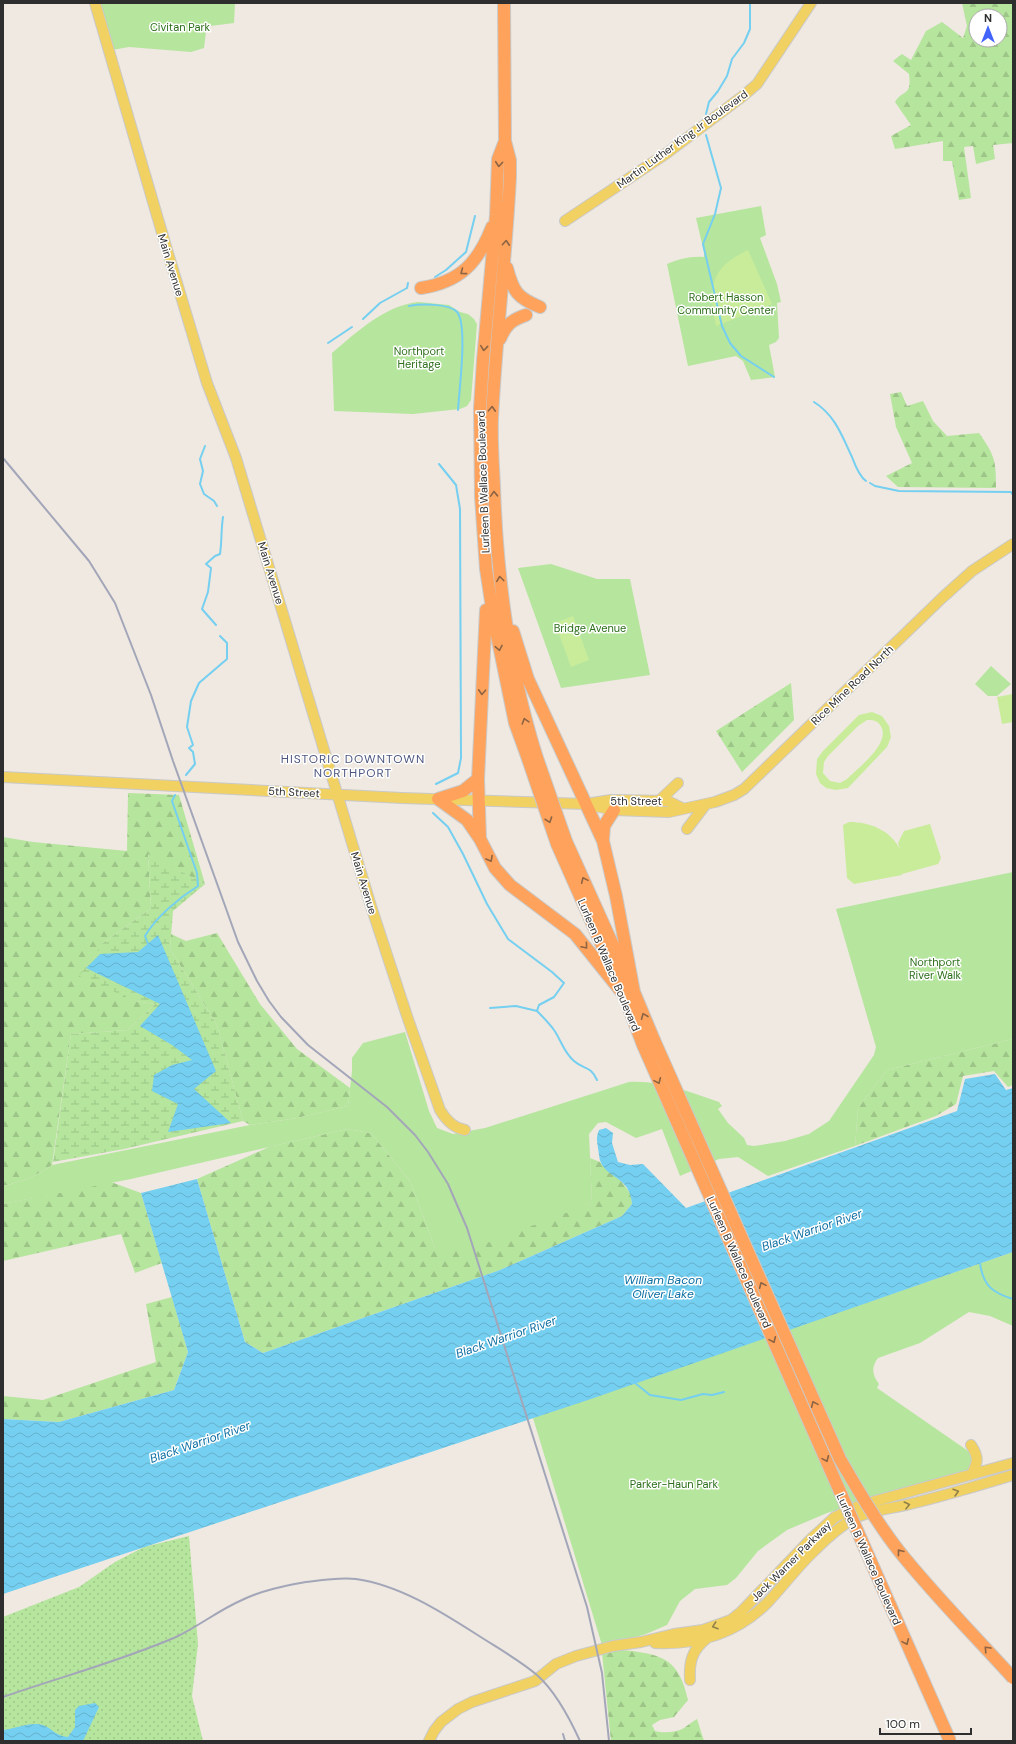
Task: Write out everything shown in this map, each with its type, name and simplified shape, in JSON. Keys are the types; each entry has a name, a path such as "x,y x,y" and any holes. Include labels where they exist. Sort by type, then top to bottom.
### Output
{"highway":[{"name":"Lurleen B Wallace Boulevard","path":"504,3 505,141 510,160 510,177 505,261 496,350 492,420 496,538 510,649 532,757"},
{"name":"Lurleen B Wallace Boulevard","path":"505,141 498,159 496,215 483,360 480,408 481,497 486,569 494,621 515,723 532,757 562,842 629,994 654,1040 840,1459 898,1550 926,1584 1013,1678"},
{"path":"421,288 436,286 450,280 466,270 479,256 496,215"},
{"path":"505,261 514,290 526,302 540,307"},
{"path":"496,350 507,325 511,321 526,315"},
{"path":"480,839 478,779 486,622 486,569"},
{"path":"503,600 528,678 604,841"},
{"path":"438,799 463,791 478,779"},
{"path":"438,799 467,820 480,839 496,868 510,885 575,934 629,994"},
{"path":"614,810 604,826 604,841 616,896 629,994"},
{"name":"Lurleen B Wallace Boulevard","path":"629,994 642,1045 950,1741"}],"main road":[{"name":"Main Avenue","path":"95,3 182,302 207,383 236,458 337,794 406,1013 440,1110 449,1123 456,1128 465,1130"},
{"name":"Martin Luther King Jr Boulevard","path":"565,221 667,153 757,84 811,3"},
{"name":"Rice Mine Road North","path":"682,808 706,804 734,795 744,789 942,598 972,571 1013,544"},
{"name":"5th Street","path":"3,777 478,801 586,804 614,810 669,812 682,808"},
{"path":"659,801 678,783"},
{"name":"5th Street","path":"586,804 611,800 668,801 682,808"},
{"path":"687,829 706,804"},
{"path":"971,1445 978,1457 972,1474"},
{"name":"Jack Warner Parkway","path":"429,1741 434,1730 441,1722 458,1709 472,1702 535,1681 556,1664 576,1656 613,1646 703,1630 731,1620 741,1612 810,1539 835,1517 861,1505 1013,1463"},
{"path":"999,1467 1013,1472"},
{"path":"999,1467 1013,1484"},
{"name":"Jack Warner Parkway","path":"641,1642 659,1643 706,1638 728,1631 748,1620 769,1601 801,1562 834,1532 856,1518 1008,1477"},
{"path":"690,1680 691,1659 698,1645 706,1638"}],"green space":[{"name":"Civitan Park","path":"99,3 235,3 234,23 210,26 206,32 204,48 191,52 129,47 112,50"},
{"path":"962,3 1013,3 1013,143 993,145 995,159 976,164 973,146 964,147 971,198 959,200 952,161 943,161 943,141 895,149 891,136 911,125 895,102 908,90 910,81 909,74 893,61 902,54 911,60 926,31 942,22 963,38 967,26"},
{"name":"Robert Hasson Community Center","path":"761,206 766,235 760,238 777,284 781,302 777,303 779,338 776,342 769,345 775,377 751,380 743,361 736,356 688,366 667,264 685,258 704,257 696,218"},
{"path":"748,250 772,304 716,326 712,300 715,280 719,272 726,264"},
{"name":"Northport Heritage","path":"419,302 449,305 460,312 468,314 477,324 471,400 467,406 460,409 413,414 334,411 332,353 362,328 383,314 407,304"},
{"path":"901,392 907,406 923,401 933,421 947,436 979,433 994,459 996,488 898,487 886,476 912,463 896,427 890,394"},
{"name":"Bridge Avenue","path":"551,564 597,579 630,579 650,675 561,688 518,568"},
{"path":"573,616 589,660 571,667 555,623"},
{"path":"991,666 1011,684 997,696 988,696 975,684"},
{"path":"791,683 794,720 742,772 716,731"},
{"path":"1013,694 1013,722 1002,724 997,697"},
{"path":"872,712 882,716 889,726 891,737 887,747 848,788 836,790 826,788 820,783 816,774 817,759 859,715","holes":["867,720 877,722 883,732 882,739 878,747 866,762 847,779 840,783 830,781 823,773 824,762 828,756 858,726"]},
{"path":"128,793 179,795 205,884 148,855 151,908 103,943 135,1001 155,1004 128,1030 71,1034 52,1165 29,1178 3,1186 3,837 33,842 127,851"},
{"path":"849,822 857,822 879,828 896,842 900,849 898,843 904,831 930,824 941,858 938,864 902,874 901,870 902,875 854,884 847,878 843,825"},
{"path":"148,854 205,884 173,911 170,949 217,1025 243,1121 124,1149 53,1162 71,1034 128,1030 155,1004 135,1001 79,976 103,943 151,908"},
{"name":"Northport River Walk","path":"1013,872 1013,1039 887,1070 858,1108 855,1146 768,1176 738,1157 719,1159 680,1176 662,1129 636,1138 606,1122 598,1123 589,1134 592,1203 466,1251 435,1248 410,1181 371,1133 347,1129 131,1179 3,1204 3,1186 29,1178 52,1165 250,1125 297,1118 348,1106 352,1058 363,1043 405,1032 429,1111 437,1128 453,1134 485,1128 629,1082 641,1082 675,1088 719,1102 722,1106 718,1109 728,1123 744,1138 747,1145 754,1146 785,1141 809,1134 829,1121 874,1055 876,1047 836,909"},
{"path":"217,933 260,1004 297,1049 350,1088 348,1106 297,1118 250,1125 243,1121 217,1025 170,949 171,934 186,941"},
{"path":"1013,1039 1013,1085 1008,1087 994,1071 963,1076 956,1104 936,1116 855,1146 858,1108 887,1070"},
{"path":"347,1129 371,1133 410,1181 435,1248 443,1248 592,1203 590,1158 600,1162 621,1181 631,1194 632,1204 622,1216 500,1270 263,1353 245,1342 197,1179 269,1147"},
{"path":"111,1182 141,1193 162,1263 135,1273 121,1234 3,1261 3,1204"},
{"name":"Parker-Haun Park","path":"1013,1252 1013,1326 990,1316 969,1312 920,1343 878,1358 873,1368 875,1377 879,1384 877,1388 971,1453 973,1455 972,1469 827,1513 787,1530 758,1551 736,1578 727,1585 695,1589 680,1601 667,1625 646,1634 602,1645 533,1418"},
{"path":"172,1297 188,1352 174,1390 59,1422 3,1419 3,1396 43,1400 156,1362 146,1304"},
{"path":"189,1536 198,1644 192,1696 203,1741 3,1741 3,1617 79,1587 115,1562 144,1547"},
{"path":"614,1649 642,1652 653,1655 663,1659 671,1665 678,1673 684,1685 688,1700 674,1717 660,1720 652,1725 655,1731 673,1732 681,1730 697,1719 704,1741 611,1741 602,1653"}],"water":[{"path":"158,935 216,1071 194,1089 231,1123 168,1132 178,1104 152,1091 154,1075 172,1065 192,1060 172,1045 140,1026 160,1004 86,968 100,954 138,952"},
{"name":"William Bacon Oliver Lake","path":"995,1074 1006,1090 1013,1088 1013,1252 591,1399 3,1594 3,1419 59,1422 174,1390 188,1352 141,1193 197,1179 245,1342 263,1353 500,1270 622,1216 632,1204 630,1195 624,1184 609,1173 601,1163 597,1141 599,1130 606,1128 613,1133 612,1143 618,1162 630,1165 643,1164 686,1208 957,1111 965,1079"},
{"path":"95,1703 99,1707 83,1741 3,1741 3,1730 35,1724 40,1724 58,1734 68,1737 75,1727 75,1710 79,1706"}],"waterway":[{"path":"706,114 709,102 727,76 732,59 744,43 750,29 750,3"},
{"path":"706,135 721,188 715,214 703,244 722,326 730,343 741,356 774,377"},
{"path":"435,277 446,270 466,252 475,216"},
{"path":"363,319 380,303 407,288 408,283"},
{"path":"409,306 441,306 448,307 457,312 462,330 458,410"},
{"path":"328,343 352,327"},
{"path":"814,402 827,413 837,426 861,476 866,481"},
{"path":"205,446 200,459 203,471 200,484 204,494 214,501 217,506"},
{"path":"436,784 458,773 461,758 460,509 456,485 439,464"},
{"path":"870,483 875,486 899,491 1011,492 1013,495"},
{"path":"216,625 202,609 208,592 211,568 206,564 215,556 220,554 223,517"},
{"path":"186,775 195,764 193,752 189,748 193,745 187,727 191,701 199,683 227,659 227,643 220,636"},
{"path":"149,946 145,936 155,922 183,896 198,886 197,873 172,801 175,795"},
{"path":"433,813 448,827 487,904 508,939 552,972 564,983 554,997 539,1005 537,1011 554,1030 571,1058 592,1072 597,1080"},
{"path":"490,1008 516,1006 537,1011"},
{"path":"980,1263 981,1271 986,1283 1000,1294 1013,1299"},
{"path":"635,1383 650,1395 681,1400 703,1394 712,1395 724,1392"}],"railway":[{"path":"3,458 89,561 115,603 151,695 238,942 257,981 269,1001 281,1017 308,1045 387,1107 415,1135 428,1152 448,1184 467,1228 587,1607 602,1673 609,1741"},
{"path":"3,1697 155,1646 193,1628 234,1604 266,1591 306,1582 350,1578 388,1587 419,1600 507,1653 537,1675 550,1689 567,1715 580,1741"},
{"path":"563,1734 565,1741"}],"district":[{"name":"HISTORIC DOWNTOWN NORTHPORT","path":"353,766"}],"water label":[{"name":"Black Warrior River","path":"812,1230"},
{"name":"Black Warrior River","path":"506,1337"},
{"name":"Black Warrior River","path":"200,1442"}]}
